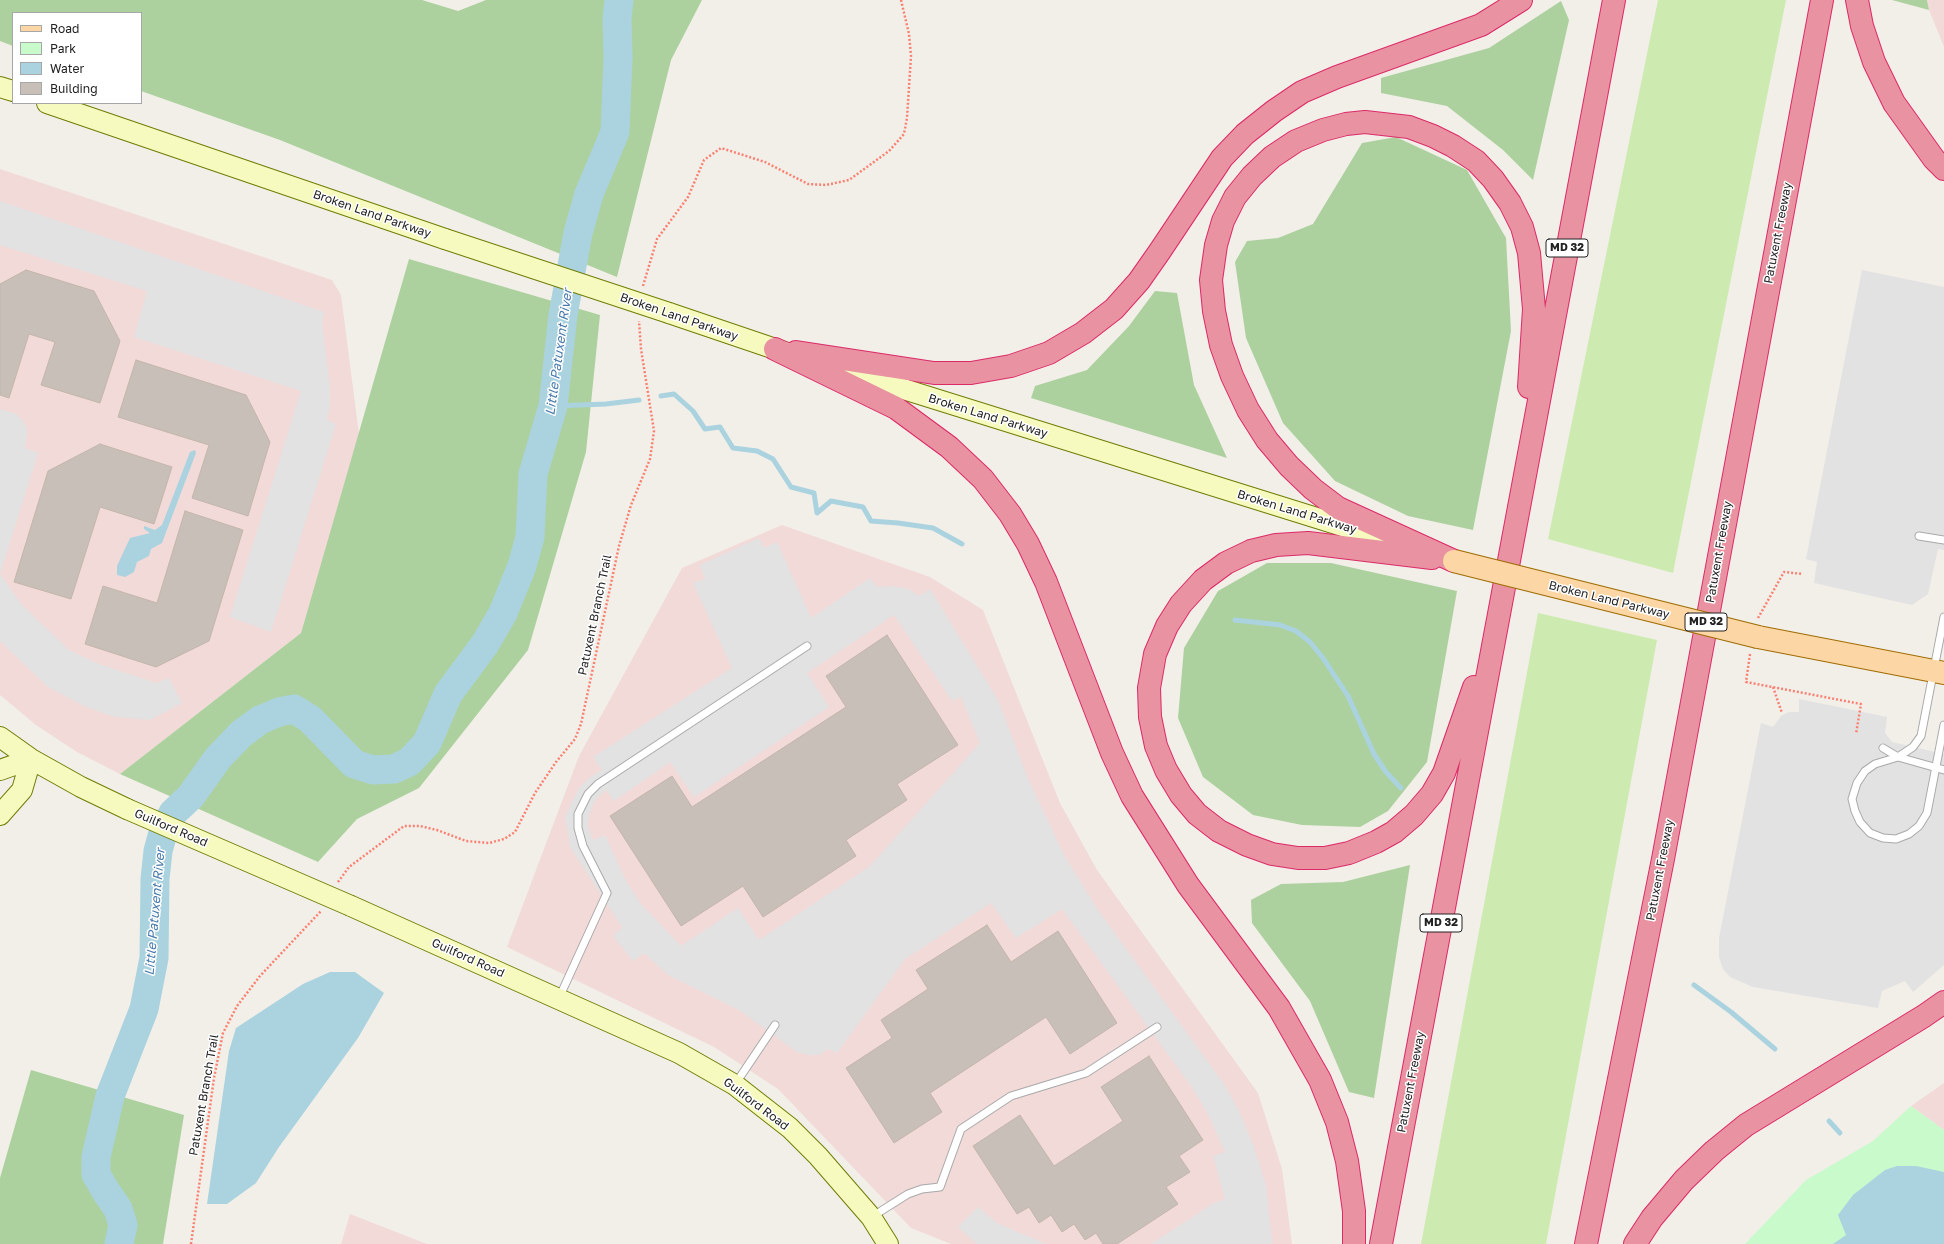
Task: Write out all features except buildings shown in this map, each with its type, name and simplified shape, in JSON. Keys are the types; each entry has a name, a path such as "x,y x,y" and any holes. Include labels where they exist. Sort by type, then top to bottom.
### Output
{"highway":[{"path":"775,349 934,373 971,373 998,369 1049,353 1083,334 1114,309 1160,251 1222,158 1245,134 1274,111 1302,92 1337,77 1481,25 1521,0"},
{"name":"Patuxent Freeway","path":"1381,1244 1614,0"},
{"name":"Patuxent Freeway","path":"1586,1244 1663,858 1822,0"},
{"path":"1857,0 1862,26 1874,62 1894,103 1934,159 1944,169"},
{"path":"1454,561 1338,508 1313,489 1289,466 1267,440 1248,410 1232,376 1221,345 1214,311 1211,280 1216,246 1223,221 1235,198 1252,176 1272,157 1296,141 1323,130 1346,124 1365,122 1386,123 1409,127 1446,143 1476,161 1493,179 1510,203 1522,227 1529,253 1531,272 1534,309 1520,497"},
{"path":"775,349 896,408 950,446 983,479 1010,514 1028,544 1046,582 1112,753 1132,796 1188,885 1279,1008 1320,1080 1337,1122 1347,1161 1354,1211 1354,1244"},
{"path":"1454,561 1308,543 1276,545 1251,551 1226,563 1204,580 1180,604 1167,626 1155,654 1149,688 1150,717 1156,746 1166,770 1181,795 1197,814 1220,831 1247,845 1272,854 1298,858 1325,858 1349,853 1376,842 1394,832 1414,815 1432,794 1444,773 1501,602"},
{"path":"1635,1244 1652,1218 1684,1180 1714,1151 1746,1125 1924,1016 1944,1002"}],"main road":[{"name":"Broken Land Parkway","path":"1454,561 1758,637 1939,672"}],"street":[{"name":"Broken Land Parkway","path":"50,104 445,239 775,349 1454,561"},
{"name":"Guilford Road","path":"0,737 31,759 81,787 127,809 351,906 679,1053 735,1085 790,1128 837,1176 871,1217 888,1244"},
{"path":"0,770 31,759"},
{"path":"0,816 22,790 31,759"}],"lane":[{"path":"1918,536 1944,540"},
{"path":"1944,617 1939,672 1921,736 1913,747 1898,757 1875,764 1865,771 1857,783 1852,799 1854,811 1860,822 1870,833 1883,838 1896,839 1909,834 1919,826 1927,813 1944,725"},
{"path":"559,998 607,893 583,846 578,828 578,814 588,794 598,784 807,646"},
{"path":"1883,748 1898,757 1936,769 1944,770"},
{"path":"735,1085 775,1025"},
{"path":"871,1217 908,1194 922,1189 940,1187 961,1129 1011,1096 1086,1073 1157,1027"}],"path":[{"path":"643,288 657,239 688,198 704,160 721,148 765,162 808,184 826,185 849,180 889,151 904,134 907,118 911,56 909,34 900,0"},
{"name":"Patuxent Branch Trail","path":"337,884 349,867 404,826 420,826 466,841 489,843 504,839 515,832 535,793 556,762 575,739 581,724 619,546 631,505 650,459 654,431 638,327 639,319"},
{"path":"1773,686 1782,712"},
{"name":"Patuxent Branch Trail","path":"191,1244 214,1078 223,1033 237,1006 260,976 322,909"}],"shaded area":[{"path":"1927,0 1944,0 1944,47 1929,10"},
{"path":"0,169 332,280 341,295 359,434 301,633 120,774 77,752 36,725 0,695"},
{"path":"0,201 324,312 322,323 330,388 330,405 327,420 336,424 271,632 230,617 301,391 134,337 147,291 0,245"},
{"path":"1862,270 1944,287 1944,550 1938,549 1928,594 1912,605 1814,583 1817,562 1806,559"},
{"path":"0,409 16,414 24,422 27,430 25,448 38,453 0,574"},
{"path":"782,525 930,577 983,610 1060,803 1097,870 1258,1093 1282,1169 1292,1244 951,1244 911,1228 778,1089 714,1047 507,947 579,756 682,568"},
{"path":"759,538 764,548 777,542 811,618 870,578 877,587 892,586 909,589 919,596 930,589 998,700 1028,779 1064,855 1098,910 1226,1087 1239,1111 1254,1147 1266,1186 1272,1244 1151,1244 1214,1203 1225,1199 1213,1156 1225,1152 1208,1114 1191,1086 1062,909 1016,938 991,903 905,959 837,1053 828,1049 819,1055 809,1055 797,1052 739,1010 668,975 644,953 633,961 613,936 622,927 570,847 565,816 579,788 589,778 602,770 593,757 732,668 693,583 705,579 700,565","holes":["894,615 952,701 961,697 980,743 869,867 759,940 738,908 681,946 641,904 626,881 605,835 593,840 588,827 589,815 595,800 606,790 614,801 670,762 694,797 829,707 807,673"]},
{"path":"0,574 21,604 69,650 96,663 156,683 169,678 182,703 150,720 115,717 86,707 48,687 0,641"},
{"path":"1799,699 1887,717 1885,733 1892,742 1944,754 1944,965 1913,992 1905,981 1882,991 1878,1008 1753,987 1730,977 1723,969 1719,957 1719,938 1761,723 1773,727 1781,716 1789,712 1799,712"},
{"path":"1944,1083 1944,1130 1911,1106"},
{"path":"978,1207 997,1223 1046,1244 977,1244 958,1227"},
{"path":"350,1214 427,1244 341,1244"}],"green space":[{"path":"0,0 422,0 458,11 486,0 702,0 671,60 617,277 280,140 142,91 142,12 12,12 12,46 0,41"},
{"path":"1658,0 1786,0 1673,573 1548,539"},
{"path":"1892,0 1927,0 1929,10"},
{"path":"1561,1 1569,20 1533,180 1503,150 1447,106 1381,93 1381,78 1489,48"},
{"path":"1396,137 1467,170 1506,238 1511,331 1473,530 1408,516 1335,481 1283,423 1246,338 1235,262 1247,241 1278,238 1313,224 1362,143"},
{"path":"409,259 600,315 586,452 528,650 419,788 357,819 318,862 120,774 301,633"},
{"path":"1155,291 1177,293 1194,385 1227,458 1031,398 1035,386 1087,370 1129,326"},
{"path":"1267,563 1331,563 1457,591 1427,762 1388,811 1360,827 1302,825 1253,815 1203,777 1178,718 1184,648 1218,591"},
{"path":"1538,613 1657,640 1546,1244 1421,1244"},
{"path":"1410,865 1374,1098 1349,1092 1310,1001 1252,923 1251,900 1281,884 1343,882"},
{"path":"31,1070 184,1115 163,1244 0,1244 0,1178"},
{"path":"1911,1106 1944,1130 1944,1244 1745,1244 1806,1180 1873,1141"}],"water":[{"path":"195,450 196,453 162,543 151,549 149,556 137,562 134,572 125,577 117,575 117,566 130,538 150,533 144,529 144,526 155,530 162,525 190,452"},
{"path":"330,972 355,972 384,993 358,1038 279,1147 256,1183 227,1204 207,1204 229,1051 236,1028 303,984"},
{"path":"1897,1166 1916,1166 1944,1172 1944,1244 1833,1244 1846,1235 1838,1215 1853,1195 1885,1170"}],"waterway":[{"name":"Little Patuxent River","path":"119,1244 123,1225 118,1209 96,1174 96,1157 110,1096 144,1009 154,958 155,879 158,851 164,829 173,813 191,796 218,758 241,734 260,720 279,712 294,709 310,719 354,764 373,770 394,769 409,762 427,743 448,694 485,644 503,613 522,566 530,537 533,474 553,406 563,315 578,233 589,194 615,132 618,58 617,19 619,0"},
{"path":"661,396 674,394 693,411 705,429 720,427 733,448 757,451 773,459 791,487 814,493 817,513 831,501 863,507 871,521 933,528 962,544"},
{"path":"553,406 606,404 639,400"},
{"path":"1235,620 1280,625 1296,631 1310,642 1323,658 1348,696 1374,754 1386,772 1401,788"},
{"path":"1694,985 1731,1012 1775,1049"},
{"path":"1829,1121 1840,1133"}]}
